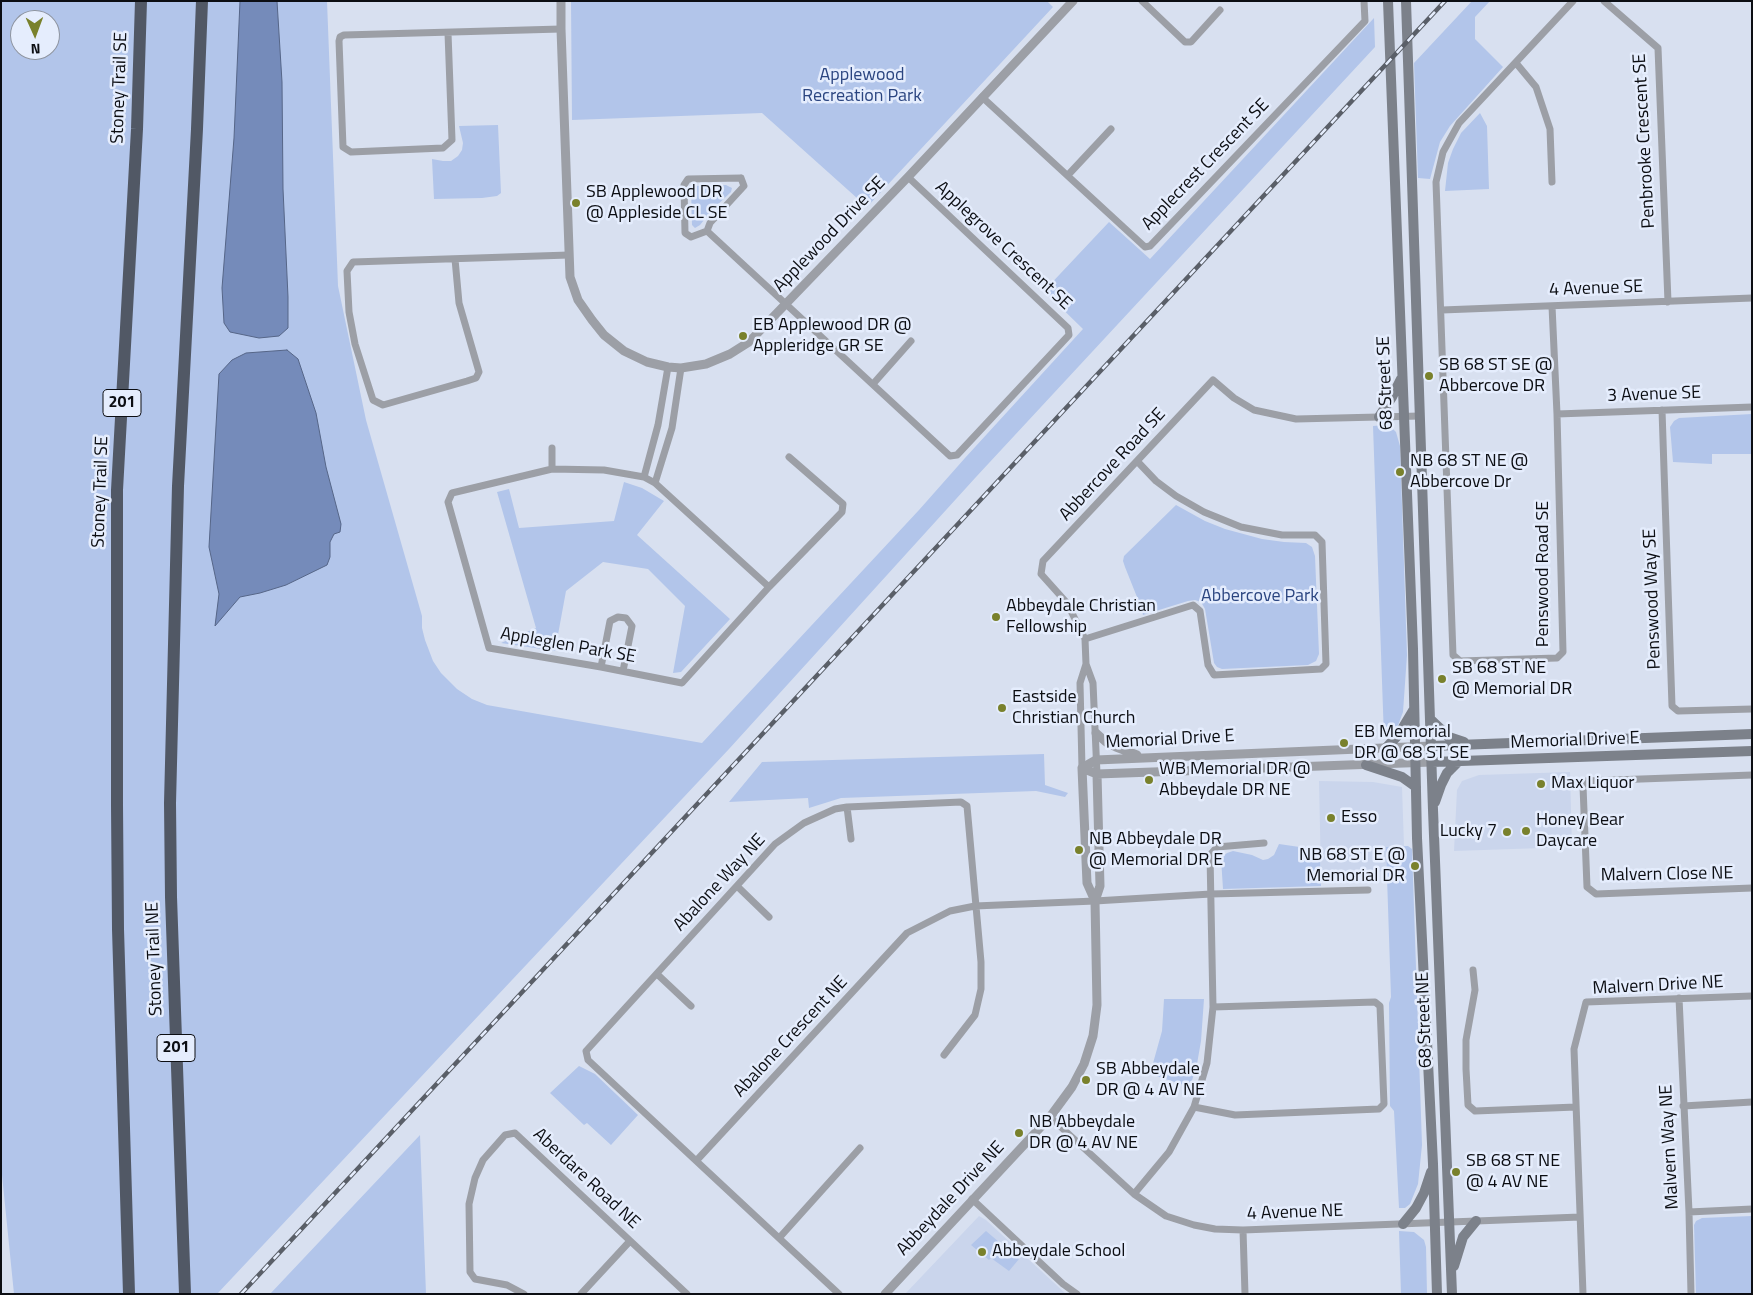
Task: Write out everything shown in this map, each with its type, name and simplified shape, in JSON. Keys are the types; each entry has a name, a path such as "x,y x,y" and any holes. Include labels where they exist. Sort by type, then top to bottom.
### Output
{"highway":[{"name":"Stoney Trail SE","path":"117,805 117,490 137,128 141,1"},
{"name":"Stoney Trail NE","path":"185,1294 170,898 170,803 178,486 202,1"},
{"name":"Stoney Trail NE","path":"117,805 118,929 129,1294"}],"main road":[{"name":"68 Street SE","path":"1388,1 1416,763"},
{"name":"68 Street SE","path":"1406,1 1431,746"},
{"path":"1379,417 1392,397 1402,375"},
{"path":"1387,747 1399,734 1414,708"},
{"path":"1431,720 1448,737 1472,744"},
{"name":"Memorial Drive E","path":"1431,746 1752,734"},
{"name":"68 Street NE","path":"1431,746 1452,1294"},
{"name":"Memorial Drive E","path":"1432,762 1752,751"},
{"path":"1433,810 1447,773 1458,761"},
{"name":"68 Street NE","path":"1416,763 1438,1294"},
{"path":"1366,765 1402,777 1416,787"},
{"path":"1403,1224 1416,1208 1424,1193 1433,1164"},
{"path":"1451,1274 1464,1237 1476,1221"}],"street":[{"name":"Applewood Drive SE","path":"561,1 570,277 578,300 604,335 624,350 647,362 682,368 706,364 730,354 749,342 908,177 1073,1"},
{"path":"1142,1 1185,42 1191,42 1220,10"},
{"name":"Applecrest Crescent SE","path":"982,97 1145,246 1150,246 1365,21 1364,1"},
{"path":"1442,310 1436,182 1443,152 1459,123 1573,1"},
{"name":"Penbrooke Crescent SE","path":"1604,1 1658,48 1668,302"},
{"path":"448,33 452,140 443,148 351,152 343,146 338,41 340,37 344,36 561,29"},
{"path":"1516,63 1536,88 1550,129 1552,182"},
{"path":"1068,175 1111,129"},
{"name":"Applegrove Crescent SE","path":"707,232 950,456 957,455 1069,335 1068,328 908,177"},
{"path":"741,178 744,186 710,223 707,232 691,237 685,233 684,185 688,179 741,178"},
{"path":"455,259 458,303 480,372 476,378 383,405 373,400 355,344 349,312 347,271 353,262 569,255"},
{"name":"4 Avenue SE","path":"1442,310 1752,298"},
{"name":"Penswood Road SE","path":"1442,310 1453,655 1460,661 1557,658 1563,652 1557,414 1552,306"},
{"path":"873,384 911,341"},
{"path":"644,477 658,425 668,367"},
{"path":"655,483 672,428 682,368"},
{"name":"Abbercove Road SE","path":"1085,639 1066,603 1041,574 1043,561 1213,380 1234,398 1254,410 1271,415 1296,420 1379,417"},
{"name":"3 Avenue SE","path":"1557,414 1752,407"},
{"name":"Penswood Way SE","path":"1662,410 1672,706 1678,711 1752,709"},
{"path":"1379,417 1420,416"},
{"path":"658,425 672,428"},
{"path":"552,448 552,469"},
{"path":"769,587 842,512 843,504 789,457"},
{"path":"1097,774 1093,683 1086,664 1085,639 1193,605 1200,611 1208,665 1214,675 1320,669 1326,664 1322,542 1315,535 1282,535 1242,527 1204,512 1176,496 1156,481 1137,461"},
{"name":"Appleglen Park SE","path":"552,469 604,470 644,477 655,483 769,587 682,683 489,648 448,502 452,494 552,469"},
{"path":"601,667 610,621 618,617 626,618 632,626 623,671"},
{"path":"1082,768 1080,683 1086,664"},
{"path":"1096,733 1106,742 1123,751 1144,757"},
{"name":"Memorial Drive E","path":"1082,768 1096,760 1431,746"},
{"name":"Memorial Drive E","path":"1082,768 1097,774 1432,762"},
{"name":"Abbeydale Drive NE","path":"1082,768 1087,883 1095,901"},
{"name":"Abbeydale Drive NE","path":"885,1294 1050,1117 1084,1064 1093,1036 1097,1006 1095,901 1100,886 1097,774"},
{"name":"Malvern Close NE","path":"1752,775 1586,781 1582,786 1587,887 1596,894 1752,888"},
{"name":"Abalone Way NE","path":"697,1160 588,1060 586,1051 775,844 804,823 834,809 961,802 967,806 975,906"},
{"path":"848,807 850,839"},
{"path":"1134,1194 1169,1152 1194,1107 1207,1063 1213,1007 1210,855 1217,847 1264,843"},
{"path":"736,886 769,918"},
{"name":"Abalone Crescent NE","path":"697,1160 907,932 950,911 975,906 1210,894 1368,890"},
{"path":"944,1056 975,1015 981,988 981,962 975,906"},
{"path":"1473,970 1475,990 1466,1040 1468,1105 1475,1111 1576,1107"},
{"path":"657,974 691,1006"},
{"name":"Malvern Drive NE","path":"1583,1294 1574,1050 1586,1002 1752,996"},
{"name":"Malvern Way NE","path":"1680,998 1683,1106 1689,1212 1690,1294"},
{"path":"1194,1107 1235,1115 1379,1109 1384,1104 1380,1006 1375,1002 1213,1007"},
{"path":"1683,1106 1752,1102"},
{"name":"4 Avenue NE","path":"1050,1117 1134,1194 1166,1216 1194,1225 1215,1229 1243,1230 1580,1217"},
{"name":"Aberdare Road NE","path":"524,1294 507,1285 475,1279 470,1272 469,1204 475,1178 483,1160 505,1135 515,1134 687,1294"},
{"path":"780,1237 860,1148"},
{"path":"697,1160 839,1294"},
{"path":"972,1199 1063,1284 1077,1294"},
{"path":"1689,1212 1752,1209"},
{"path":"1243,1230 1245,1294"},
{"path":"581,1294 630,1241"}],"shaded area":[{"path":"240,1 277,1 282,82 283,189 288,328 279,336 259,338 230,332 224,323 222,288 234,138"},
{"path":"287,350 298,359 316,413 326,467 341,524 340,532 334,534 330,542 330,557 327,565 286,585 240,597 215,626 219,594 209,547 219,374 232,360 246,353"},
{"path":"1570,772 1572,847 1454,851 1457,790 1462,781 1479,775"},
{"path":"1319,781 1373,782 1402,787 1404,846 1386,847 1387,871 1321,876"},
{"name":"Abbeydale School","path":"979,1216 986,1220 1066,1294 905,1294"}],"green space":[{"path":"1,1 327,1 338,286 366,420 422,616 425,640 433,661 441,673 457,689 472,699 487,705 702,743 919,510 1083,329 1044,291 1109,222 1150,259 1374,18 1375,47 976,477 729,749 217,1294 14,1294 1,1165"},
{"name":"Applewood Recreation Park","path":"571,1 1047,1 1053,7 867,207 762,113 572,120"},
{"path":"1472,1 1490,1 1475,17 1475,39 1503,67 1450,126 1440,142 1430,179 1418,178 1414,63"},
{"path":"1480,113 1487,126 1489,189 1445,191 1448,163 1453,149 1461,133"},
{"path":"498,125 501,193 497,196 482,198 434,199 432,159 451,161 458,156 462,150 463,143 459,126"},
{"path":"726,185 732,188 731,192 695,228 692,225 691,188 693,186"},
{"path":"1752,414 1752,454 1712,454 1712,464 1673,462 1670,427 1674,421 1679,418"},
{"path":"1384,425 1391,427 1396,432 1400,446 1407,655 1403,712 1397,728 1391,735 1384,738 1373,426"},
{"path":"624,482 642,488 664,501 637,535 730,619 681,672 673,673 685,606 648,569 603,562 566,591 555,651 501,643 536,628 497,492 509,489 519,528 614,521"},
{"name":"Abbercove Park","path":"1176,505 1205,521 1225,529 1262,539 1306,543 1312,547 1315,556 1319,654 1316,661 1308,665 1222,669 1214,663 1205,609 1201,602 1195,600 1188,601 1143,615 1123,561 1124,556"},
{"path":"1044,754 1045,785 1068,793 1065,797 1036,791 841,798 809,808 808,798 729,802 762,762"},
{"path":"1279,844 1320,850 1321,886 1223,889 1221,858 1227,853 1233,851 1252,855 1263,860 1274,855"},
{"path":"1408,846 1412,849 1422,1145 1418,1184 1410,1204 1405,1208 1399,1208 1394,1111 1390,1106 1389,1003 1391,997 1386,847"},
{"path":"1164,999 1204,999 1201,1041 1190,1087 1150,1074 1162,1031"},
{"path":"579,1066 595,1074 638,1115 611,1145 587,1123 584,1125 550,1093"},
{"path":"420,1135 426,1294 270,1294"},
{"path":"1752,1216 1752,1294 1696,1294 1694,1225 1696,1221 1702,1218"},
{"path":"986,1231 1019,1259 1009,1271 991,1258 989,1260 971,1245"},
{"path":"1399,1231 1414,1232 1424,1240 1426,1247 1427,1294 1401,1294"}],"railway":[{"path":"241,1294 1445,1"}],"place":[{"name":"SB Applewood DR @ Appleside CL SE","path":"576,203"},
{"name":"EB Applewood DR @ Appleridge GR SE","path":"743,336"},
{"name":"SB 68 ST SE @ Abbercove DR","path":"1429,376"},
{"name":"NB 68 ST NE @ Abbercove Dr","path":"1400,472"},
{"name":"Abbeydale Christian Fellowship","path":"996,617"},
{"name":"SB 68 ST NE @ Memorial DR","path":"1442,679"},
{"name":"Eastside Christian Church","path":"1002,708"},
{"name":"EB Memorial DR @ 68 ST SE","path":"1344,743"},
{"name":"WB Memorial DR @ Abbeydale DR NE","path":"1149,780"},
{"name":"Max Liquor","path":"1541,784"},
{"name":"Esso","path":"1331,818"},
{"name":"Honey Bear Daycare","path":"1526,831"},
{"name":"Lucky 7","path":"1507,832"},
{"name":"NB Abbeydale DR @ Memorial DR E","path":"1079,850"},
{"name":"NB 68 ST E @ Memorial DR","path":"1415,866"},
{"name":"SB Abbeydale DR @ 4 AV NE","path":"1086,1080"},
{"name":"NB Abbeydale DR @ 4 AV NE","path":"1019,1133"},
{"name":"SB 68 ST NE @ 4 AV NE","path":"1456,1172"},
{"name":"Abbeydale School","path":"982,1252"}]}
